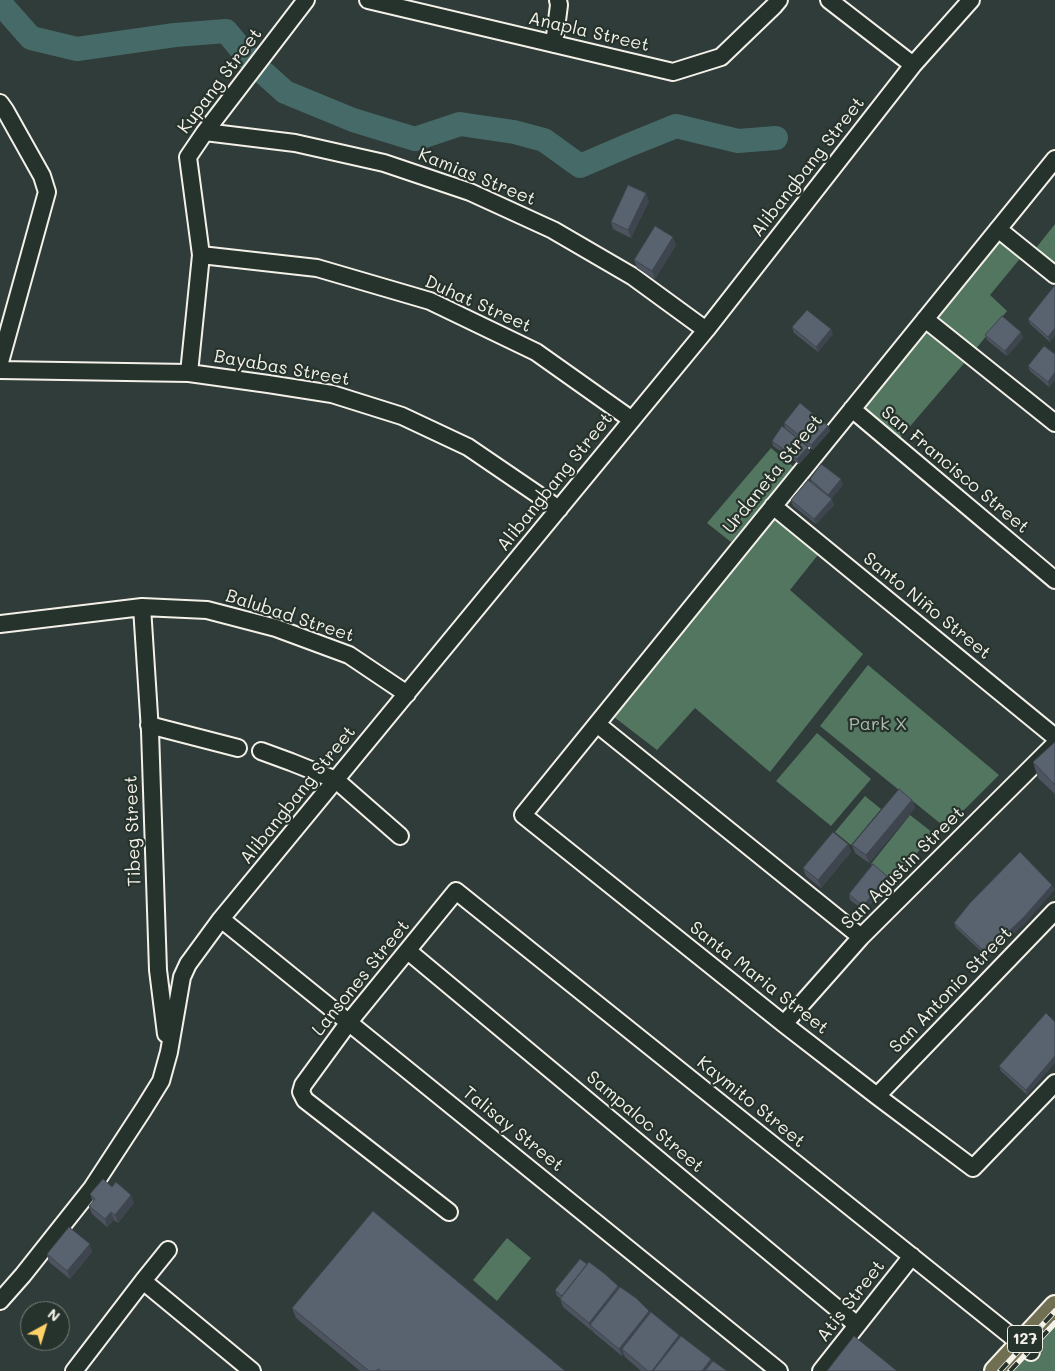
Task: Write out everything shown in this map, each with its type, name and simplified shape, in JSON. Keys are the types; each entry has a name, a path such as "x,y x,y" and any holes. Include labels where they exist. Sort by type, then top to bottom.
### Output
{"main road":[{"name":"127","path":"1013,1371 1026,1348 1055,1306"},
{"name":"127","path":"995,1371 1055,1325"}],"street":[{"name":"Kupang Street","path":"189,373 200,255 188,157 204,132 306,0"},
{"name":"Anapla Street","path":"368,0 674,72 721,57 779,0"},
{"path":"554,44 558,0"},
{"path":"829,0 913,65"},
{"name":"Alibangbang Street","path":"0,1300 23,1275 92,1188 161,1081 169,1052 182,978 188,964 221,919 706,330 913,65 971,0"},
{"path":"0,103 42,176 47,192 0,362"},
{"name":"Kamias Street","path":"204,132 295,143 384,163 470,192 553,230 632,276 706,330"},
{"name":"Urdaneta Street","path":"523,815 1055,159"},
{"path":"998,229 1055,275"},
{"name":"Duhat Street","path":"200,255 317,268 430,301 536,352 632,420"},
{"path":"925,319 1055,423"},
{"name":"Bayabas Street","path":"0,370 189,373 332,394 402,416 468,447 559,509"},
{"name":"San Francisco Street","path":"852,409 1055,580"},
{"name":"Santo Niño Street","path":"773,506 1055,737"},
{"name":"Balubad Street","path":"0,624 142,607 207,610 276,628 349,655 407,694"},
{"name":"Tibeg Street","path":"142,607 150,726 158,970 169,1052"},
{"path":"597,724 862,937"},
{"path":"150,726 238,748"},
{"name":"San Agustin Street","path":"784,1024 862,937 1055,744"},
{"path":"260,752 336,780 400,836"},
{"name":"Santa Maria Street","path":"523,815 784,1024 973,1168 1055,1083"},
{"name":"Lansones Street","path":"449,1212 305,1100 301,1092 303,1085 349,1022 456,891"},
{"name":"Kaymito Street","path":"456,891 1026,1348"},
{"name":"San Antonio Street","path":"877,1096 1055,912"},
{"name":"Talisay Street","path":"221,919 779,1371"},
{"name":"Sampaloc Street","path":"408,950 857,1325"},
{"path":"81,1369 143,1280 168,1250"},
{"name":"Atis Street","path":"821,1371 912,1256"},
{"path":"143,1280 252,1371"}],"green space":[{"path":"1055,224 1055,264 1036,248"},
{"path":"999,235 1023,255 990,295 1007,311 974,351 937,321"},
{"path":"925,329 966,361 900,438 859,409"},
{"path":"771,448 795,468 731,542 707,523"},
{"path":"775,512 821,551 790,590 863,654 770,772 695,708 657,750 614,717"},
{"name":"Park X","path":"868,665 999,775 946,828 820,726"},
{"path":"817,733 871,779 831,826 776,781"},
{"path":"865,796 881,809 851,845 835,832"},
{"path":"910,815 933,833 894,882 871,864"},
{"path":"507,1238 531,1258 497,1301 473,1280"},
{"path":"1055,1317 1055,1371 1005,1371"}],"building":[{"path":"628,185 646,193 628,230 611,222"},
{"path":"655,226 673,237 652,271 634,260"},
{"path":"1055,285 1055,328 1048,337 1028,319"},
{"path":"807,310 831,329 816,347 792,327"},
{"path":"1002,316 1021,332 1005,351 985,335"},
{"path":"1044,346 1055,354 1055,372 1048,382 1028,366"},
{"path":"800,403 828,426 811,445 784,423"},
{"path":"782,426 808,447 797,459 772,441"},
{"path":"821,464 841,479 828,495 810,479"},
{"path":"808,480 832,499 814,519 791,500"},
{"path":"1055,742 1055,785 1033,762"},
{"path":"899,789 912,800 866,855 852,845"},
{"path":"833,832 848,844 818,880 803,868"},
{"path":"1020,852 1052,885 1024,917 986,953 954,923 970,903"},
{"path":"873,864 887,876 863,906 849,894"},
{"path":"1046,1013 1055,1022 1055,1056 1026,1090 999,1066"},
{"path":"103,1179 112,1187 116,1182 131,1195 115,1215 111,1212 105,1219 89,1206 95,1199 90,1194"},
{"path":"373,1211 565,1371 381,1371 378,1369 376,1371 369,1371 292,1308"},
{"path":"69,1227 90,1244 67,1271 47,1254"},
{"path":"580,1259 587,1264 562,1296 555,1290"},
{"path":"589,1262 618,1286 589,1323 560,1299"},
{"path":"620,1287 636,1298 649,1311 619,1349 590,1325"},
{"path":"651,1312 679,1335 652,1371 648,1371 622,1349"},
{"path":"681,1336 711,1359 702,1371 653,1371"},
{"path":"854,1336 897,1371 827,1371"},
{"path":"713,1361 727,1371 705,1371"}],"waterway":[{"path":"0,3 31,38 77,49 175,35 226,31 250,60"},
{"path":"265,74 285,92 353,120 415,139 460,124 514,132 544,140 580,166 676,126 738,141 776,138"}],"railway":[{"path":"1000,1371 1055,1311"},
{"path":"1010,1371 1055,1323"}]}
